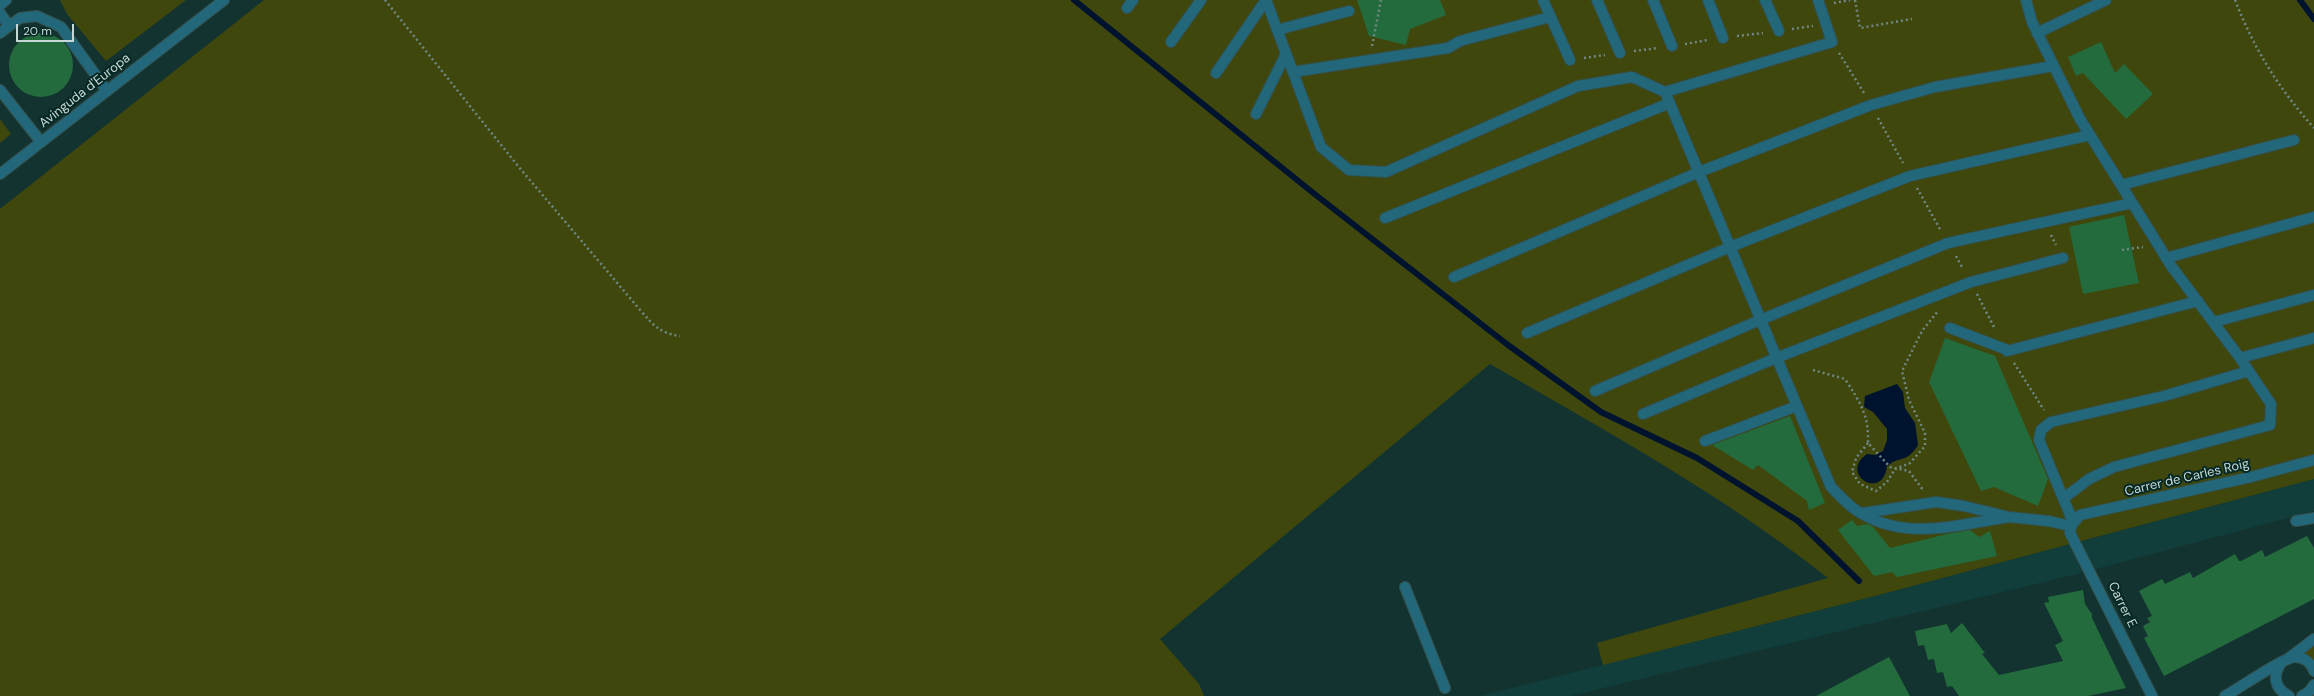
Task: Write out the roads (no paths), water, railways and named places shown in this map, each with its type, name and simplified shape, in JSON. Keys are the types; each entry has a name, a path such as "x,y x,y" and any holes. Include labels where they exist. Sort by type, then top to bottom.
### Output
{"street":[{"path":"0,5 6,0"},
{"name":"Avinguda d'Europa","path":"0,174 224,0"},
{"path":"1171,42 1201,0"},
{"path":"1266,0 1321,147 1349,170 1386,172 1578,86 1632,77 1665,92 1831,487 1853,508 1891,527 1924,530 2009,517"},
{"path":"1216,73 1266,0"},
{"path":"1543,0 1570,60"},
{"path":"1597,0 1620,53"},
{"path":"1653,0 1672,46"},
{"path":"1708,0 1723,38"},
{"path":"1765,0 1778,31"},
{"path":"1665,92 1832,42 1818,0"},
{"path":"2026,0 2032,22 2037,33 2090,134 2166,258 2240,358 2271,404 2270,425 2114,466 2088,479 2064,498"},
{"path":"2037,33 2106,0"},
{"path":"1277,30 1349,12"},
{"path":"0,13 9,26"},
{"path":"0,33 20,18 37,16 61,27 107,91"},
{"path":"1293,72 1448,48 1460,41 1550,17"},
{"path":"1256,114 1286,54"},
{"path":"1454,277 1699,172 1871,105 1935,87 2054,66"},
{"path":"0,90 41,142"},
{"path":"1385,218 1670,102"},
{"path":"1527,333 1730,247 1910,176 2090,134"},
{"path":"2121,185 2294,140"},
{"path":"1595,391 1760,320 1948,242 2132,203"},
{"path":"2166,258 2314,217"},
{"path":"1643,414 1776,358 1970,282 2063,258"},
{"path":"2214,322 2314,295"},
{"path":"1950,328 2006,350 2198,301"},
{"path":"2240,358 2314,338"},
{"name":"Carrer E","path":"2151,696 2070,533 2072,524 2064,498 2039,440 2041,430 2051,422 2164,396 2249,371"},
{"path":"1705,441 1797,406"},
{"name":"Carrer de Carles Roig","path":"2072,524 2080,515 2251,477 2314,460"},
{"path":"1863,513 1933,503 1964,506 2009,517 2048,520 2072,524"},
{"path":"2296,521 2314,518"},
{"path":"1405,587 1445,688"},
{"path":"2225,696 2285,661 2314,639"},
{"path":"2285,661 2303,659 2308,662 2314,671"},
{"path":"2285,661 2276,675 2278,688 2285,695"},
{"path":"2303,696 2314,686"}],"waterway":[{"path":"1074,0 1312,192 1508,345 1601,412 1697,458 1798,521 1859,581"},
{"path":"2300,0 2314,19"}]}
